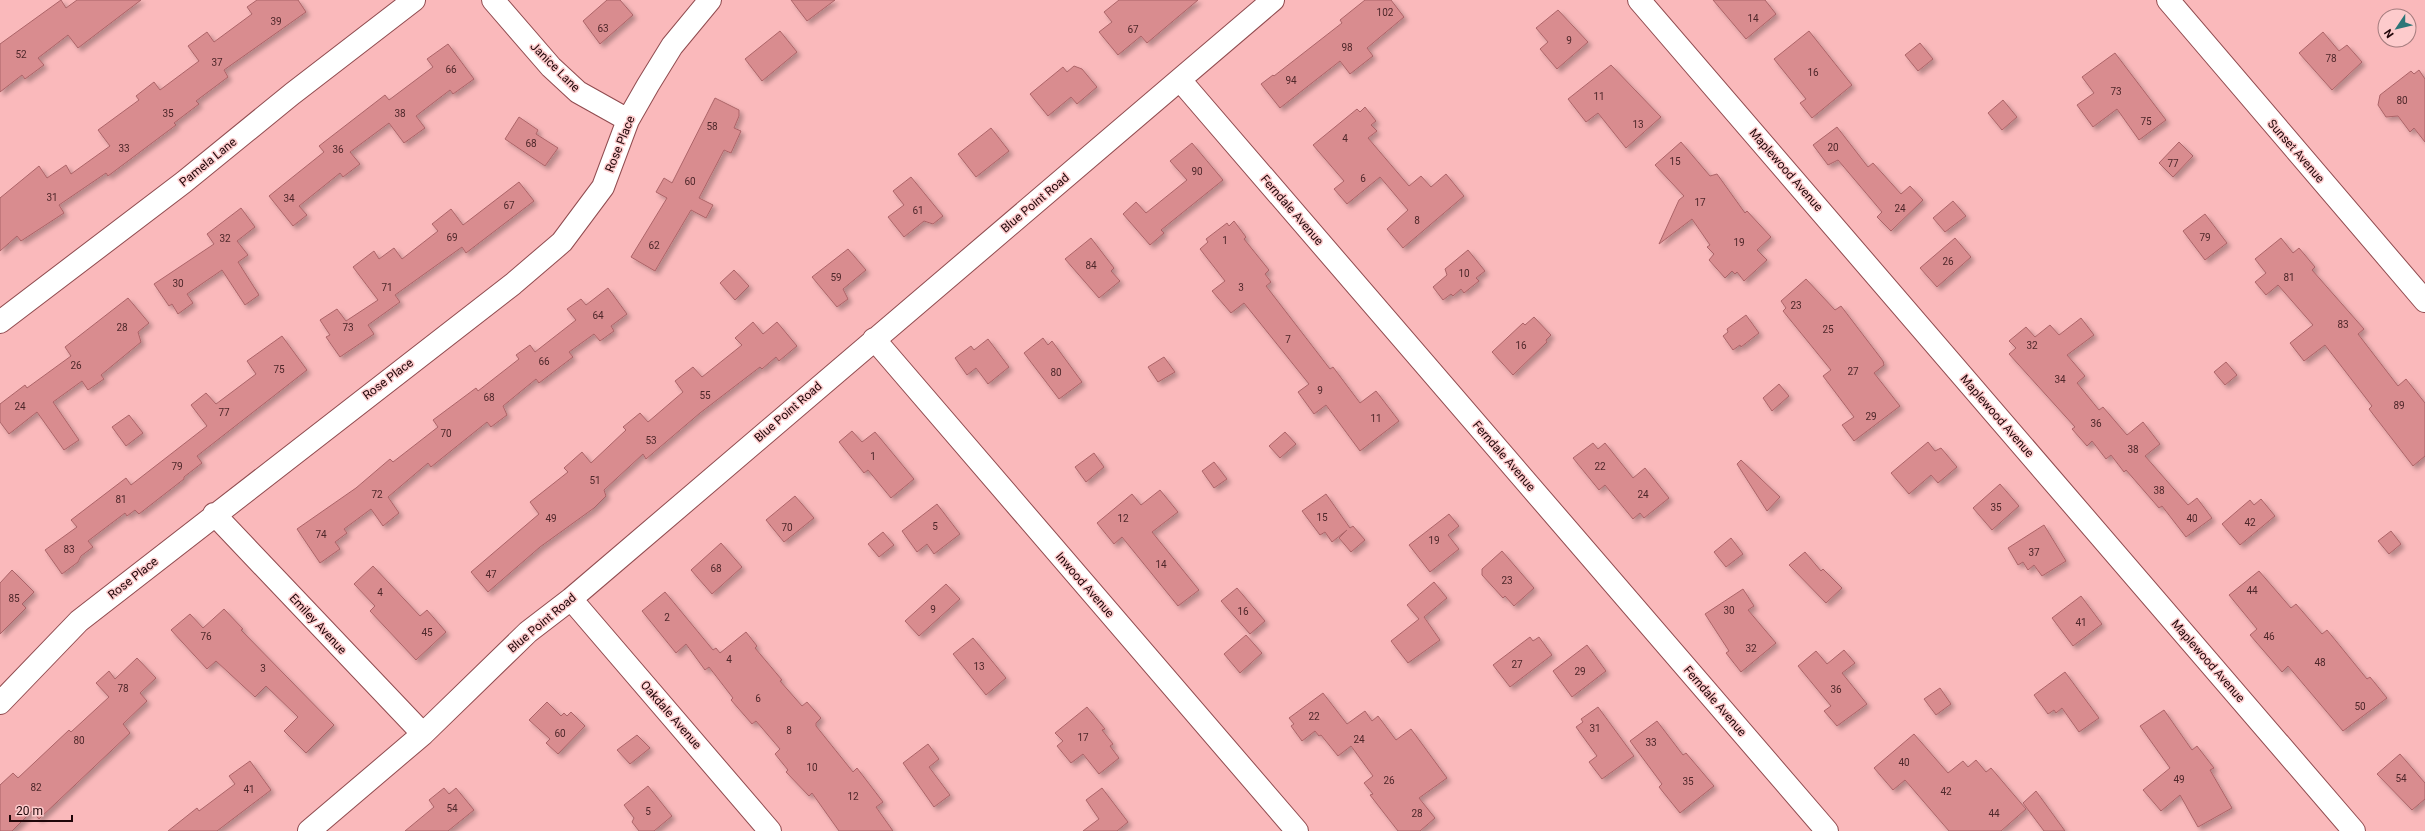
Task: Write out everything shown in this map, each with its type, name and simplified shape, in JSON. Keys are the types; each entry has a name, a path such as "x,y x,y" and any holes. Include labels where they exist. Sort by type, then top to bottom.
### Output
{"street":[{"name":"Pamela Lane","path":"0,322 184,182 292,94 414,0"},
{"name":"Janice Lane","path":"493,0 551,67 578,92 628,120"},
{"name":"Rose Place","path":"0,703 79,621 214,514 513,284 562,242 603,186 628,120 672,46 710,0"},
{"name":"Blue Point Road","path":"308,831 331,824 528,632 571,599 1273,0"},
{"name":"Maplewood Avenue","path":"1640,0 2354,831"},
{"name":"Sunset Avenue","path":"2168,0 2425,301"},
{"name":"Ferndale Avenue","path":"1180,80 1827,831"},
{"name":"Inwood Avenue","path":"874,339 1297,831"},
{"name":"Emiley Avenue","path":"214,514 423,734"},
{"name":"Oakdale Avenue","path":"571,599 770,831"}],"building":[{"path":"61,0 66,8 77,0 141,0 78,48 68,35 38,58 44,65 25,79 22,75 0,92 0,44"},
{"path":"257,0 298,0 306,12 224,70 228,77 196,101 199,104 174,123 176,125 108,176 106,173 59,205 64,213 21,241 17,236 0,251 0,198 39,166 47,178 66,165 71,174 110,146 98,130 139,100 136,96 154,82 160,90 199,61 188,46 207,32 214,42 252,14 247,7"},
{"path":"607,0 620,0 633,15 600,44 583,21"},
{"path":"791,0 835,0 807,21"},
{"path":"1119,0 1198,0 1147,43 1141,36 1118,55 1099,32 1112,22 1104,12"},
{"path":"1365,0 1391,0 1404,17 1367,48 1373,56 1350,74 1340,61 1280,108 1261,84 1273,75 1274,76 1342,23 1340,20"},
{"path":"1713,0 1765,0 1776,14 1746,39"},
{"path":"1558,10 1588,42 1557,69 1540,49 1548,42 1536,28"},
{"path":"780,31 797,52 762,81 745,59"},
{"path":"1809,31 1852,85 1812,118 1800,103 1806,99 1774,59"},
{"path":"2323,32 2339,51 2347,45 2362,62 2332,90 2299,53"},
{"path":"1920,43 1933,59 1918,71 1905,55"},
{"path":"448,44 474,79 453,94 450,90 416,116 425,128 404,143 389,123 350,152 360,164 343,177 340,173 299,206 307,215 293,226 269,196 324,152 319,146 385,95 389,100 433,67 427,59"},
{"path":"2115,53 2166,120 2139,140 2117,109 2093,127 2077,105 2094,93 2082,77"},
{"path":"1611,65 1661,117 1626,148 1598,113 1586,122 1568,99"},
{"path":"1074,66 1082,69 1097,87 1077,104 1071,97 1048,116 1030,94 1063,67 1067,72"},
{"path":"2419,70 2425,79 2425,142 2414,128 2410,132 2398,116 2386,117 2378,105 2380,95 2411,71 2414,74"},
{"path":"715,98 739,110 739,116 734,128 741,131 731,153 724,150 699,198 713,205 706,218 691,210 655,271 631,257 667,198 656,192 664,178 672,183"},
{"path":"2003,100 2017,117 2002,130 1988,113"},
{"path":"1365,107 1376,121 1371,125 1377,131 1368,138 1409,186 1421,176 1431,187 1446,174 1464,196 1403,248 1387,229 1408,210 1380,177 1347,204 1334,189 1344,181 1313,145 1357,109 1360,112"},
{"path":"519,117 538,130 536,134 558,148 545,166 505,139"},
{"path":"1837,127 1868,167 1873,163 1901,194 1910,186 1923,200 1891,231 1877,217 1882,212 1838,160 1828,165 1813,145"},
{"path":"991,128 1009,151 976,177 958,154"},
{"path":"1681,142 1710,176 1717,174 1745,213 1747,211 1771,237 1757,250 1767,260 1744,281 1737,272 1735,274 1732,271 1725,278 1709,260 1714,254 1707,247 1710,245 1692,219 1659,244 1679,200 1684,196 1655,165"},
{"path":"2179,142 2193,156 2173,177 2159,163"},
{"path":"1192,143 1223,180 1161,230 1164,233 1150,245 1123,214 1136,202 1146,213 1187,180 1170,161"},
{"path":"911,177 943,216 933,224 924,221 904,237 888,217 904,205 893,191"},
{"path":"519,182 534,201 466,253 462,247 395,295 400,302 368,325 374,334 340,357 326,337 330,335 320,320 337,309 346,321 378,300 353,267 374,251 379,259 394,248 402,259 438,231 432,224 451,209 463,225"},
{"path":"1953,201 1966,216 1945,232 1933,218"},
{"path":"241,208 255,227 237,241 248,255 238,262 259,295 245,305 222,270 187,294 193,303 178,314 172,304 169,306 154,284 214,244 207,234"},
{"path":"2205,214 2227,243 2205,260 2183,231"},
{"path":"1234,221 1246,237 1244,239 1269,270 1265,274 1271,282 1266,286 1330,369 1333,367 1360,403 1376,391 1399,421 1360,451 1326,405 1314,414 1298,392 1309,384 1244,303 1231,313 1212,291 1225,281 1200,249 1208,242 1206,239 1227,223 1229,226"},
{"path":"1091,238 1114,268 1111,271 1120,281 1099,298 1065,259"},
{"path":"1955,238 1971,257 1937,287 1920,268"},
{"path":"2281,238 2293,253 2299,248 2315,267 2312,270 2364,329 2358,334 2398,386 2406,379 2425,403 2425,456 2413,466 2369,409 2372,406 2325,345 2304,361 2290,343 2313,325 2278,285 2266,295 2255,282 2266,273 2255,259"},
{"path":"848,249 866,270 843,289 848,299 837,307 812,277"},
{"path":"1468,250 1485,271 1476,278 1479,281 1464,293 1461,289 1453,296 1451,294 1443,300 1433,287 1447,275 1445,269"},
{"path":"734,270 749,286 735,300 720,283"},
{"path":"1806,279 1835,310 1841,306 1883,361 1884,365 1874,373 1900,406 1854,441 1842,425 1854,417 1823,376 1831,370 1783,311 1786,308 1781,301"},
{"path":"608,288 627,314 611,326 614,331 600,341 594,334 569,352 573,357 539,383 536,379 503,406 507,415 491,427 487,422 431,467 428,463 388,497 399,513 383,526 371,509 344,529 347,533 335,542 340,549 320,563 297,529 356,488 390,459 393,462 438,427 433,420 476,388 478,391 519,359 516,355 530,345 535,352 576,320 567,309 581,299 586,305"},
{"path":"128,298 149,323 138,332 141,342 101,375 104,379 88,390 82,381 53,402 79,440 64,450 37,412 9,434 0,422 0,404 25,385 27,388 71,356 65,347"},
{"path":"1746,315 1759,333 1741,347 1740,345 1733,350 1723,336 1728,332 1727,329"},
{"path":"1534,317 1551,335 1546,340 1547,342 1513,375 1492,352 1523,323 1525,325"},
{"path":"2081,318 2094,335 2067,355 2085,376 2077,383 2099,410 2103,407 2127,435 2143,422 2160,444 2145,456 2188,505 2197,498 2212,518 2186,537 2162,506 2159,508 2126,470 2124,472 2111,455 2106,459 2092,441 2087,446 2072,429 2075,427 2009,354 2016,348 2009,341 2026,327 2035,337 2050,325 2059,335"},
{"path":"753,322 763,334 777,322 797,346 779,361 776,357 762,369 760,367 700,413 646,459 643,454 604,490 606,496 594,508 540,547 488,592 471,572 539,514 530,502 568,472 564,468 582,452 591,463 626,430 623,427 640,413 648,422 683,392 675,381 693,367 702,377 742,345 735,338"},
{"path":"282,336 307,370 197,456 202,463 184,477 184,479 139,514 135,510 127,516 125,513 88,541 93,547 81,556 78,562 62,574 45,550 77,527 71,520 126,478 131,485 207,426 191,405 206,393 216,404 256,374 247,361"},
{"path":"1043,338 1048,345 1052,341 1082,382 1059,399 1024,353"},
{"path":"988,339 1009,367 988,384 976,368 967,375 955,358 971,346 974,350"},
{"path":"1164,357 1175,372 1158,382 1148,367"},
{"path":"2226,362 2237,375 2225,385 2214,372"},
{"path":"1779,384 1789,396 1772,411 1763,398"},
{"path":"129,415 143,433 126,446 112,427"},
{"path":"852,431 862,442 875,432 914,479 891,498 868,470 864,473 839,442"},
{"path":"1285,432 1296,444 1280,458 1269,446"},
{"path":"1928,442 1935,451 1941,448 1957,467 1938,483 1931,475 1909,494 1891,473"},
{"path":"1593,443 1598,449 1605,443 1633,478 1645,468 1669,498 1644,518 1640,513 1633,519 1605,485 1599,490 1573,458"},
{"path":"1094,453 1104,467 1086,482 1075,467"},
{"path":"1741,460 1780,497 1767,511 1737,464"},
{"path":"1214,462 1227,479 1214,488 1202,471"},
{"path":"2000,484 2019,506 1992,530 1973,508"},
{"path":"1160,490 1178,512 1152,532 1199,590 1178,606 1122,537 1114,544 1097,523 1132,494 1141,505"},
{"path":"1326,494 1350,528 1353,526 1365,540 1351,552 1339,538 1347,530 1332,542 1325,532 1320,535 1302,511"},
{"path":"795,496 814,518 784,542 766,520"},
{"path":"2261,499 2275,516 2240,545 2222,524 2250,500 2254,505"},
{"path":"937,504 960,534 934,554 927,544 917,552 902,531"},
{"path":"1449,514 1459,526 1448,535 1459,549 1430,572 1409,545"},
{"path":"2044,525 2066,561 2042,576 2034,565 2028,570 2023,562 2018,565 2008,548"},
{"path":"2391,531 2401,544 2389,554 2378,541"},
{"path":"883,532 894,545 879,557 868,544"},
{"path":"1731,538 1743,554 1726,567 1714,552"},
{"path":"721,543 742,567 712,594 691,570"},
{"path":"1502,551 1534,588 1514,606 1505,596 1503,598 1482,575 1482,569"},
{"path":"1805,552 1821,571 1823,569 1842,588 1826,603 1789,565"},
{"path":"373,566 420,616 427,610 446,632 416,660 370,611 375,606 354,584"},
{"path":"12,570 34,592 22,604 26,608 0,634 0,583"},
{"path":"2259,571 2291,608 2296,604 2322,634 2327,630 2367,679 2370,677 2387,698 2343,731 2288,666 2282,672 2250,635 2257,629 2229,595"},
{"path":"1434,582 1447,598 1424,617 1440,640 1408,663 1391,641 1419,619 1407,605"},
{"path":"946,584 960,599 919,636 905,621"},
{"path":"1237,588 1265,621 1250,634 1221,601"},
{"path":"1743,589 1754,606 1748,610 1776,643 1741,672 1726,653 1729,651 1705,614"},
{"path":"665,592 713,650 716,648 720,653 746,632 757,646 755,648 782,680 780,681 802,706 807,702 821,718 816,723 816,726 853,772 857,768 883,802 876,807 893,831 839,831 812,793 809,796 786,772 788,770 775,754 780,749 756,721 752,724 731,700 733,698 709,667 705,670 686,644 676,653 642,611"},
{"path":"2081,596 2102,624 2073,646 2052,618"},
{"path":"224,609 243,629 241,630 334,725 306,753 284,731 298,717 266,686 255,697 216,661 207,669 171,630 190,614 203,628"},
{"path":"1246,635 1262,653 1240,673 1224,654"},
{"path":"1530,637 1533,641 1539,637 1552,655 1510,687 1493,665"},
{"path":"973,638 1006,678 986,695 953,654"},
{"path":"1587,645 1606,671 1572,697 1553,671"},
{"path":"1844,650 1855,663 1842,673 1867,704 1837,726 1824,711 1831,706 1798,666 1816,651 1827,664"},
{"path":"137,658 156,678 140,693 147,701 123,724 130,733 39,819 32,811 12,831 0,831 0,785 13,773 18,778 69,730 71,732 109,697 96,683 109,671 115,679"},
{"path":"2065,672 2099,718 2079,732 2062,708 2056,713 2054,710 2048,714 2034,695"},
{"path":"1940,688 1951,704 1936,715 1924,699"},
{"path":"1323,693 1347,724 1365,711 1372,721 1378,716 1396,740 1411,729 1447,778 1419,798 1435,818 1420,831 1398,831 1370,795 1373,794 1364,783 1373,776 1351,746 1338,756 1321,735 1319,736 1315,731 1302,741 1291,726 1294,724 1289,718"},
{"path":"547,702 561,716 564,713 567,716 571,712 585,726 558,754 546,743 550,739 529,720"},
{"path":"1087,707 1105,729 1102,730 1113,744 1110,746 1119,758 1099,774 1083,754 1071,763 1057,746 1063,741 1055,733"},
{"path":"1598,707 1634,756 1602,779 1589,762 1597,756 1576,727 1583,722 1581,719"},
{"path":"2164,710 2192,750 2197,746 2214,768 2210,770 2232,808 2198,827 2180,795 2161,811 2143,790 2170,768 2140,726"},
{"path":"1657,721 1683,755 1686,753 1714,786 1680,813 1659,787 1662,784 1630,741"},
{"path":"1914,734 1948,773 1963,761 1968,767 1976,760 1986,772 1991,768 2026,809 2001,831 1949,831 1905,780 1893,790 1874,768"},
{"path":"637,735 650,748 630,764 617,750"},
{"path":"928,744 939,759 929,767 950,795 934,807 903,763"},
{"path":"2400,754 2425,783 2425,799 2412,810 2377,774"},
{"path":"250,761 271,790 217,831 168,831 197,808 199,811 235,784 229,776"},
{"path":"648,786 672,816 654,831 639,831 632,822 634,818 624,805"},
{"path":"444,788 449,794 456,788 474,810 448,831 405,831 434,807 429,800"},
{"path":"1102,788 1128,822 1117,831 1083,831 1099,819 1086,800"},
{"path":"2036,791 2065,831 2044,831 2023,803"}]}
